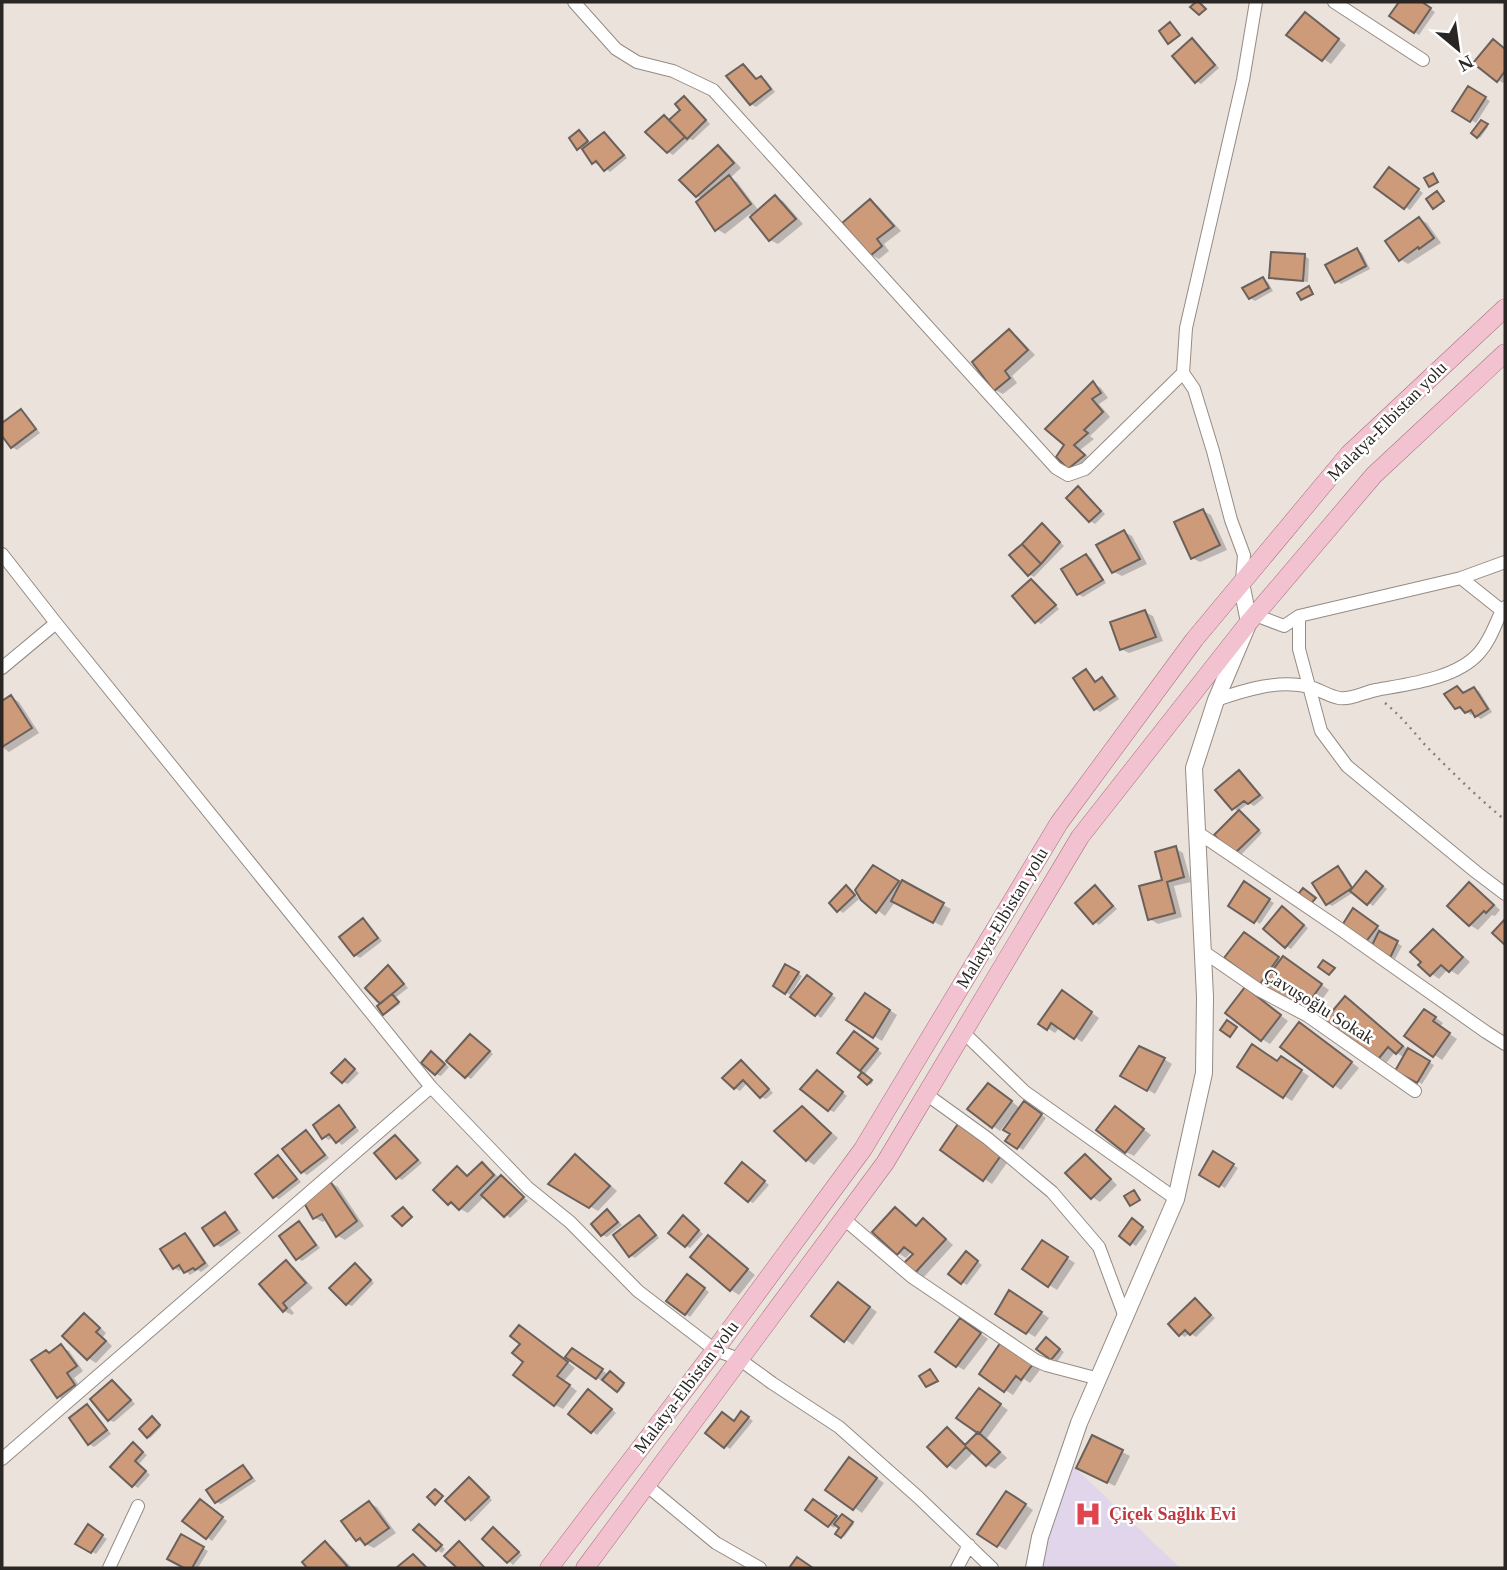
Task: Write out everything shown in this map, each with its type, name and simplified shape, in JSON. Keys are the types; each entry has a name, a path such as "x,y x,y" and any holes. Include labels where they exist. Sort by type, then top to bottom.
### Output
{"main road":[{"name":"Malatya-Elbistan yolu","path":"549,1568 715,1350 863,1149 1059,823 1194,640 1349,454 1505,308"},
{"name":"Malatya-Elbistan yolu","path":"585,1568 885,1163 1080,837 1252,619 1374,475 1505,353"}],"street":[{"path":"575,2 616,49 637,62 673,71 713,90 1056,468 1068,475 1085,469 1183,373"},
{"path":"1034,1568 1040,1537 1079,1423 1176,1199 1205,1073 1206,997 1194,768 1216,700 1252,619 1241,583 1244,555 1231,520 1194,389 1183,373 1186,328 1243,80 1256,2"},
{"path":"1334,2 1423,60"},
{"path":"2,554 431,1087 528,1188 570,1222 638,1291 715,1350 739,1359 839,1427 992,1568"},
{"path":"1252,619 1284,626 1299,616 1461,578 1505,562"},
{"path":"1216,700 1287,683 1310,687 1342,699 1425,681 1460,668 1479,654 1504,610 1461,578"},
{"path":"1299,616 1298,649 1321,731 1347,766 1505,894"},
{"path":"2,668 56,623"},
{"path":"1197,832 1505,1044"},
{"name":"Çavuşoğlu Sokak","path":"1203,952 1259,990 1308,1016 1415,1091"},
{"path":"963,1032 1025,1092 1176,1199"},
{"path":"2,1459 431,1087"},
{"path":"926,1094 986,1138 1052,1192 1099,1247 1125,1317"},
{"path":"844,1219 912,1277 1035,1360 1046,1366 1099,1379"},
{"path":"646,1485 716,1543 760,1568"},
{"path":"109,1568 138,1506"},
{"path":"957,1568 969,1545"}],"path":[{"path":"1369,691 1397,713 1476,796 1505,820"}],"shaded area":[{"name":"Çiçek Sağlık Evi","path":"1067,1460 1180,1568 1038,1568"}],"building":[{"path":"1196,2 1206,9 1199,15 1190,7"},
{"path":"1399,2 1422,2 1431,8 1414,33 1389,16"},
{"path":"1305,12 1339,39 1322,61 1286,35"},
{"path":"1170,22 1180,35 1168,44 1159,31"},
{"path":"1192,38 1215,65 1195,83 1172,56"},
{"path":"1493,39 1505,49 1505,71 1497,82 1473,63"},
{"path":"743,64 756,79 761,76 771,89 750,105 726,76"},
{"path":"1468,86 1486,97 1470,122 1452,111"},
{"path":"684,96 706,120 687,139 669,120 680,110 675,104"},
{"path":"664,115 685,137 667,153 645,132"},
{"path":"1481,120 1488,124 1477,138 1471,133"},
{"path":"579,130 588,141 577,150 569,138"},
{"path":"604,132 624,155 604,171 596,161 592,164 582,149"},
{"path":"718,145 734,163 696,197 679,180"},
{"path":"1389,167 1419,189 1404,209 1374,187"},
{"path":"1433,173 1438,182 1429,187 1424,178"},
{"path":"729,175 751,204 715,231 696,202"},
{"path":"1437,191 1444,201 1433,209 1426,199"},
{"path":"775,195 796,219 769,241 750,217"},
{"path":"870,199 894,226 877,239 882,246 870,256 842,223"},
{"path":"1419,217 1434,238 1399,261 1385,241"},
{"path":"1357,248 1366,266 1335,283 1325,265"},
{"path":"1271,252 1305,254 1303,281 1269,278"},
{"path":"1263,277 1269,288 1249,299 1242,288"},
{"path":"1309,286 1313,294 1301,300 1297,293"},
{"path":"1009,329 1028,350 1005,371 1010,378 994,391 972,362"},
{"path":"1093,381 1101,393 1092,399 1103,412 1084,430 1088,433 1074,445 1085,455 1068,469 1056,457 1064,445 1045,429"},
{"path":"21,409 36,429 11,448 2,436 2,423"},
{"path":"1078,486 1101,511 1089,522 1066,498"},
{"path":"1203,509 1220,545 1191,559 1174,522"},
{"path":"1042,523 1060,542 1041,564 1022,544"},
{"path":"1124,530 1140,559 1112,573 1096,545"},
{"path":"1022,544 1041,564 1028,576 1009,555"},
{"path":"1086,554 1103,580 1077,595 1061,569"},
{"path":"1031,579 1056,605 1035,623 1012,596"},
{"path":"1145,610 1156,637 1120,650 1110,622"},
{"path":"1086,669 1095,682 1102,677 1115,696 1094,710 1073,678"},
{"path":"1457,686 1463,693 1474,687 1488,709 1475,717 1471,710 1465,713 1460,707 1455,709 1444,694"},
{"path":"11,695 32,728 2,747 2,701"},
{"path":"1239,770 1260,795 1248,804 1244,801 1232,810 1215,790"},
{"path":"1239,810 1259,830 1234,854 1214,835"},
{"path":"1176,846 1184,877 1167,882 1175,913 1148,920 1139,886 1162,880 1155,852"},
{"path":"873,865 899,881 876,913 861,900 855,890"},
{"path":"1338,866 1352,888 1326,905 1312,883"},
{"path":"1366,871 1383,886 1367,905 1350,891"},
{"path":"902,880 944,903 933,923 891,901"},
{"path":"1244,881 1270,899 1254,923 1228,906"},
{"path":"1469,882 1494,905 1469,926 1447,906"},
{"path":"846,885 855,895 837,912 829,903"},
{"path":"1095,885 1113,906 1093,924 1075,903"},
{"path":"1303,888 1316,898 1309,906 1296,897"},
{"path":"1282,906 1304,925 1285,948 1263,929"},
{"path":"1353,908 1378,926 1365,943 1341,927"},
{"path":"363,918 378,938 354,956 339,937"},
{"path":"1505,919 1505,945 1492,933"},
{"path":"1433,929 1463,957 1449,972 1441,965 1430,976 1418,965 1421,962 1410,952"},
{"path":"1379,931 1398,941 1390,958 1371,947"},
{"path":"1244,932 1279,957 1260,984 1224,958"},
{"path":"1283,956 1322,984 1301,1013 1262,985"},
{"path":"1323,960 1335,968 1329,975 1318,967"},
{"path":"785,964 799,972 785,994 773,986"},
{"path":"388,965 404,984 380,1004 365,988"},
{"path":"807,975 832,994 815,1016 790,997"},
{"path":"1245,987 1281,1015 1261,1041 1225,1013"},
{"path":"1062,990 1092,1012 1074,1039 1051,1023 1047,1030 1038,1024"},
{"path":"865,993 890,1010 873,1038 846,1020"},
{"path":"392,994 399,1002 383,1015 377,1006"},
{"path":"1345,996 1403,1046 1396,1054 1388,1047 1375,1063 1325,1020"},
{"path":"1424,1009 1436,1017 1433,1021 1450,1033 1433,1057 1404,1036"},
{"path":"1227,1020 1237,1027 1230,1037 1220,1030"},
{"path":"1299,1022 1352,1062 1333,1087 1280,1047"},
{"path":"854,1031 878,1049 860,1071 837,1053"},
{"path":"470,1034 490,1051 465,1078 446,1061"},
{"path":"1252,1044 1277,1061 1281,1056 1302,1070 1283,1098 1237,1067"},
{"path":"1139,1046 1165,1058 1147,1091 1120,1076"},
{"path":"1408,1048 1430,1061 1417,1083 1395,1071"},
{"path":"431,1051 445,1064 435,1075 421,1063"},
{"path":"345,1059 355,1069 342,1083 331,1073"},
{"path":"741,1060 769,1089 760,1098 743,1080 734,1089 722,1078"},
{"path":"817,1070 843,1092 828,1111 800,1089"},
{"path":"862,1072 872,1080 867,1085 858,1077"},
{"path":"988,1083 1012,1101 992,1128 967,1109"},
{"path":"1024,1101 1042,1114 1017,1149 1005,1141 1010,1134 1003,1130"},
{"path":"339,1105 355,1127 336,1143 329,1134 322,1139 313,1125"},
{"path":"802,1106 831,1133 806,1161 774,1131"},
{"path":"1115,1106 1144,1129 1125,1153 1096,1130"},
{"path":"962,1118 1002,1154 983,1181 940,1150"},
{"path":"306,1130 325,1155 301,1173 282,1149"},
{"path":"395,1135 418,1160 396,1179 374,1153"},
{"path":"1213,1151 1234,1164 1219,1187 1199,1175"},
{"path":"575,1154 610,1186 589,1208 548,1184"},
{"path":"1085,1154 1111,1179 1091,1199 1065,1173"},
{"path":"278,1155 297,1179 273,1198 255,1174"},
{"path":"482,1162 494,1175 459,1210 451,1202 448,1205 433,1190 457,1166 467,1176"},
{"path":"742,1162 765,1181 748,1202 725,1183"},
{"path":"501,1175 524,1197 504,1217 481,1195"},
{"path":"330,1181 357,1221 336,1237 322,1214 313,1219 303,1201"},
{"path":"1134,1190 1140,1200 1130,1206 1124,1196"},
{"path":"403,1207 412,1217 402,1226 392,1216"},
{"path":"895,1207 916,1226 923,1218 946,1239 914,1274 903,1264 913,1254 904,1247 897,1255 872,1232"},
{"path":"607,1209 618,1222 601,1236 591,1224"},
{"path":"225,1212 237,1230 214,1246 202,1228"},
{"path":"639,1215 656,1235 629,1257 613,1235"},
{"path":"683,1215 699,1230 685,1247 668,1233"},
{"path":"1132,1218 1143,1227 1130,1245 1119,1236"},
{"path":"299,1221 316,1245 296,1260 279,1236"},
{"path":"185,1233 205,1263 184,1273 179,1265 173,1269 160,1249"},
{"path":"708,1235 748,1269 730,1291 690,1257"},
{"path":"1042,1240 1068,1257 1048,1287 1022,1269"},
{"path":"966,1251 978,1261 961,1284 948,1274"},
{"path":"286,1260 306,1283 283,1303 287,1308 283,1312 259,1284"},
{"path":"355,1263 371,1280 346,1305 329,1288"},
{"path":"687,1274 705,1288 685,1315 666,1301"},
{"path":"838,1282 870,1307 844,1342 811,1316"},
{"path":"1009,1290 1042,1312 1026,1334 995,1314"},
{"path":"1195,1298 1211,1315 1190,1335 1185,1330 1179,1336 1168,1324"},
{"path":"84,1313 100,1328 96,1332 106,1341 87,1360 62,1336"},
{"path":"960,1318 981,1333 956,1367 935,1352"},
{"path":"519,1325 568,1362 557,1376 570,1385 554,1406 513,1375 523,1362 512,1353 520,1344 510,1336"},
{"path":"1046,1337 1060,1349 1051,1360 1036,1349"},
{"path":"1001,1342 1033,1364 1021,1380 1016,1376 1004,1392 979,1374"},
{"path":"61,1344 77,1366 67,1373 75,1385 57,1398 31,1360 46,1350 49,1353"},
{"path":"572,1348 603,1369 596,1379 565,1357"},
{"path":"930,1369 938,1381 926,1387 919,1376"},
{"path":"610,1371 624,1383 617,1392 602,1380"},
{"path":"112,1380 131,1400 108,1421 90,1399"},
{"path":"979,1388 1001,1404 979,1434 956,1418"},
{"path":"588,1389 612,1409 591,1433 568,1414"},
{"path":"87,1404 107,1430 88,1445 69,1418"},
{"path":"741,1411 749,1417 724,1448 705,1433 722,1412 734,1421"},
{"path":"152,1416 160,1425 147,1438 139,1429"},
{"path":"947,1427 965,1445 978,1432 1000,1452 986,1466 966,1447 947,1467 927,1447"},
{"path":"1092,1435 1123,1450 1107,1483 1076,1468"},
{"path":"133,1442 143,1452 135,1461 146,1471 132,1487 110,1467"},
{"path":"849,1457 877,1478 853,1510 825,1490"},
{"path":"243,1465 252,1478 215,1503 206,1490"},
{"path":"469,1477 489,1497 465,1520 445,1501"},
{"path":"435,1489 443,1496 435,1505 427,1497"},
{"path":"1006,1491 1026,1504 997,1547 977,1534"},
{"path":"200,1499 223,1517 206,1539 182,1521"},
{"path":"813,1499 837,1516 828,1527 805,1510"},
{"path":"369,1501 389,1528 365,1545 360,1538 356,1541 341,1521"},
{"path":"842,1514 853,1522 841,1538 835,1534 839,1528 834,1524"},
{"path":"88,1524 103,1535 91,1553 75,1544"},
{"path":"419,1524 442,1545 436,1551 413,1530"},
{"path":"493,1527 519,1552 507,1563 482,1539"},
{"path":"181,1534 204,1547 192,1568 184,1568 167,1559"},
{"path":"325,1541 347,1566 345,1568 307,1568 302,1562"},
{"path":"459,1541 485,1568 457,1568 444,1556"},
{"path":"413,1554 427,1568 396,1568"},
{"path":"797,1557 813,1568 789,1568"}],"place":[{"name":"Çiçek Sağlık Evi","path":"1088,1514"}]}
